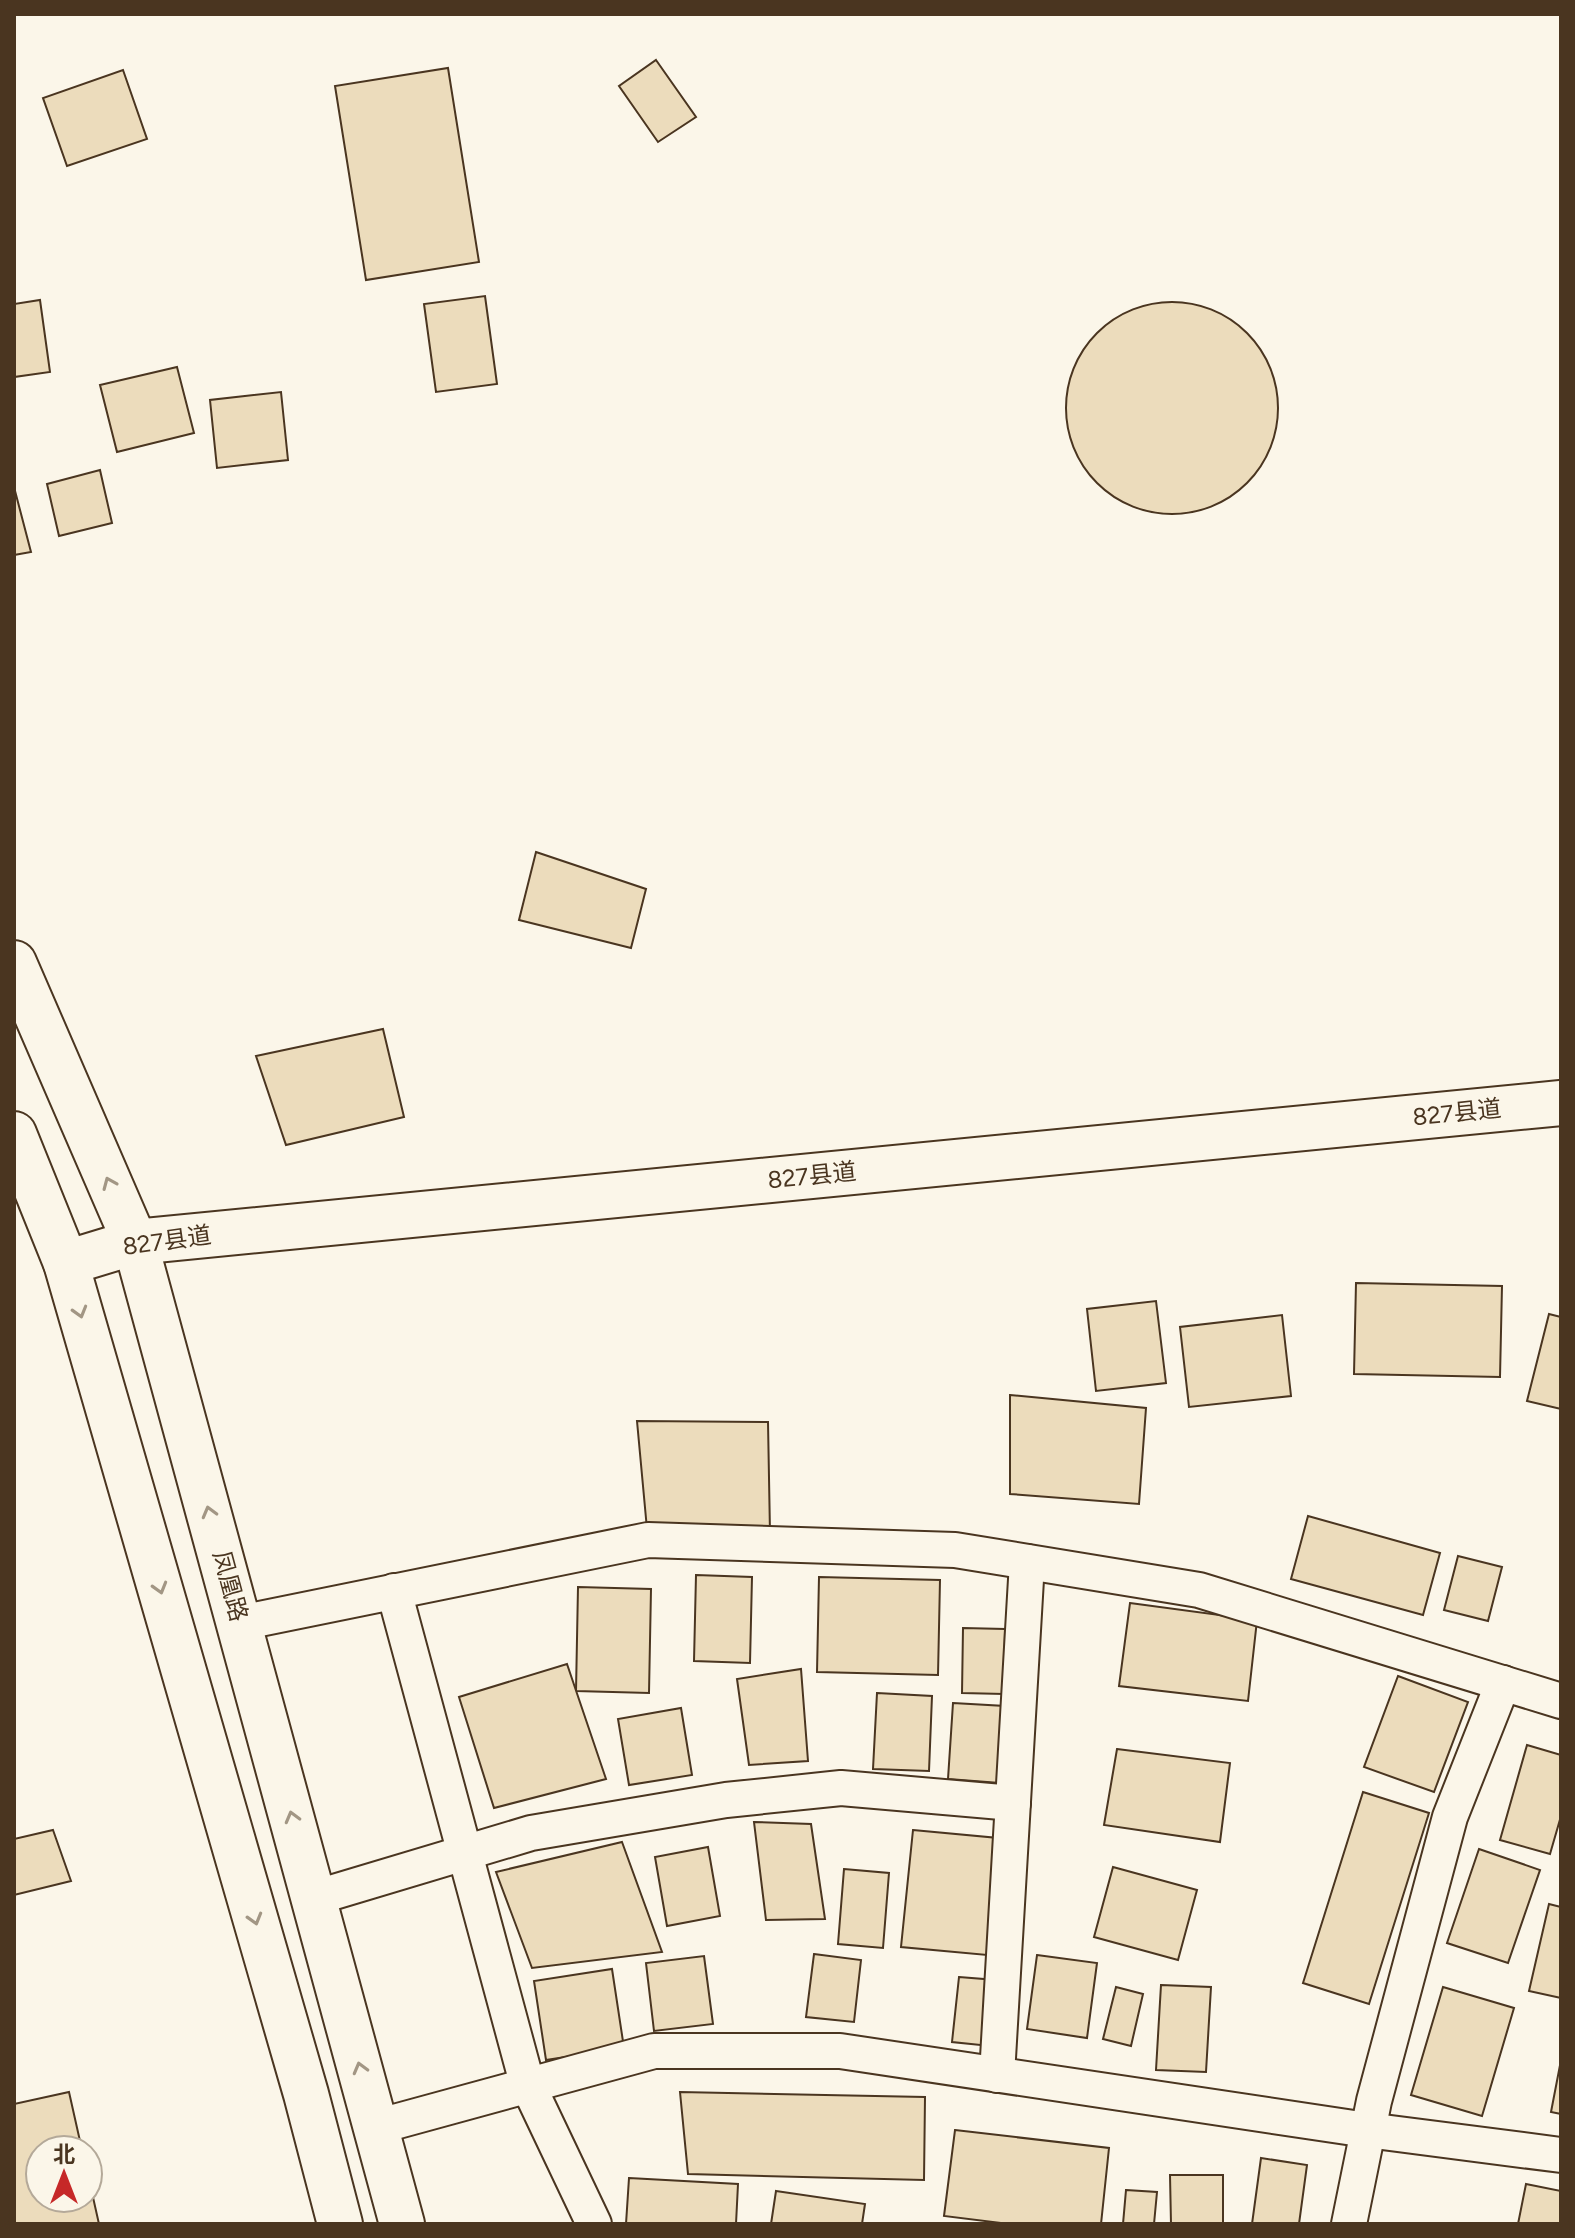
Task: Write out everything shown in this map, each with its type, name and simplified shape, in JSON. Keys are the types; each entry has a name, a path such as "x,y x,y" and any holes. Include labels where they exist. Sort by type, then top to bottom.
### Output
{"main road":[{"name":"凤凰路","path":"14,963 135,1242 402,2224"},
{"name":"827县道","path":"66,1263 135,1242 1561,1103"},
{"path":"14,1134 66,1263 306,2094 340,2224"},
{"path":"306,2094 322,2224"}],"street":[{"path":"240,1623 648,1540 955,1550 1199,1590 1561,1701"},
{"path":"997,2075 1027,1562"},
{"path":"394,1591 462,1853 527,2083 594,2224"},
{"path":"1349,2224 1367,2130 1450,1817 1503,1683"},
{"path":"314,1898 531,1833 726,1800 841,1788 1013,1803"},
{"path":"376,2127 527,2083 654,2051 840,2051 1367,2130 1561,2155"}],"building":[{"path":"656,60 696,117 658,142 619,86"},
{"path":"448,68 479,262 366,280 335,86"},
{"path":"123,70 147,139 67,166 43,98"},
{"path":"485,296 497,384 436,392 424,304"},
{"path":"40,300 50,372 14,377 14,304"},
{"path":"1172,302 1213,310 1247,333 1270,367 1278,408 1270,449 1247,483 1213,506 1172,514 1131,506 1097,483 1074,449 1066,408 1074,367 1097,333 1131,310"},
{"path":"177,367 194,433 117,452 100,385"},
{"path":"281,392 288,460 217,468 210,400"},
{"path":"100,470 112,523 59,536 47,484"},
{"path":"14,487 31,552 14,555"},
{"path":"536,852 646,889 631,948 519,920"},
{"path":"383,1029 404,1117 286,1145 256,1056"},
{"path":"1356,1283 1502,1286 1500,1377 1354,1374"},
{"path":"1156,1301 1166,1383 1096,1391 1087,1309"},
{"path":"1549,1314 1561,1317 1561,1409 1527,1401"},
{"path":"1282,1315 1291,1396 1189,1407 1180,1327"},
{"path":"1010,1395 1146,1408 1139,1504 1010,1494"},
{"path":"637,1421 768,1422 770,1533 648,1540"},
{"path":"1308,1516 1440,1553 1423,1615 1291,1579"},
{"path":"1458,1556 1502,1567 1488,1621 1444,1610"},
{"path":"696,1575 752,1577 750,1663 694,1661"},
{"path":"819,1577 940,1580 938,1675 817,1672"},
{"path":"578,1587 651,1589 649,1693 576,1691"},
{"path":"1130,1603 1257,1620 1248,1701 1119,1686"},
{"path":"963,1628 1005,1629 1004,1694 962,1693"},
{"path":"567,1664 606,1779 494,1808 459,1697"},
{"path":"801,1669 808,1761 749,1765 737,1679"},
{"path":"1398,1676 1468,1702 1434,1792 1364,1767"},
{"path":"877,1693 932,1696 929,1771 873,1769"},
{"path":"953,1703 1005,1706 1000,1783 948,1779"},
{"path":"681,1708 692,1775 629,1785 618,1719"},
{"path":"1527,1745 1561,1755 1561,1816 1550,1854 1500,1840"},
{"path":"1117,1749 1230,1763 1220,1842 1104,1825"},
{"path":"1363,1792 1429,1813 1369,2004 1303,1983"},
{"path":"754,1822 811,1824 825,1919 766,1920"},
{"path":"53,1830 71,1881 14,1895 14,1839"},
{"path":"913,1830 998,1838 987,1955 901,1947"},
{"path":"622,1842 662,1952 532,1968 496,1872"},
{"path":"708,1847 720,1916 667,1926 655,1857"},
{"path":"1479,1849 1540,1870 1508,1963 1447,1943"},
{"path":"1113,1867 1197,1890 1178,1960 1094,1937"},
{"path":"844,1869 889,1873 883,1948 838,1944"},
{"path":"1549,1904 1561,1907 1561,1998 1529,1991"},
{"path":"814,1954 861,1960 854,2022 806,2017"},
{"path":"1037,1955 1097,1963 1087,2038 1027,2029"},
{"path":"704,1956 713,2024 654,2031 646,1963"},
{"path":"612,1969 624,2048 546,2060 534,1981"},
{"path":"959,1977 996,1980 990,2046 952,2042"},
{"path":"1161,1985 1211,1987 1206,2072 1156,2070"},
{"path":"1116,1987 1143,1994 1131,2046 1103,2039"},
{"path":"1443,1987 1514,2008 1482,2116 1411,2095"},
{"path":"1561,2060 1561,2114 1551,2112"},
{"path":"69,2092 78,2134 24,2134 24,2214 97,2214 99,2224 14,2224 14,2104"},
{"path":"680,2092 925,2097 924,2180 688,2174"},
{"path":"955,2130 1109,2148 1101,2224 1009,2224 944,2216"},
{"path":"1261,2158 1307,2165 1299,2224 1252,2224"},
{"path":"1170,2175 1223,2175 1223,2224 1171,2224"},
{"path":"629,2178 738,2184 736,2224 626,2224"},
{"path":"1526,2184 1561,2191 1561,2224 1518,2224"},
{"path":"1126,2190 1157,2192 1154,2224 1123,2224"},
{"path":"776,2191 865,2204 862,2224 771,2224"}]}
